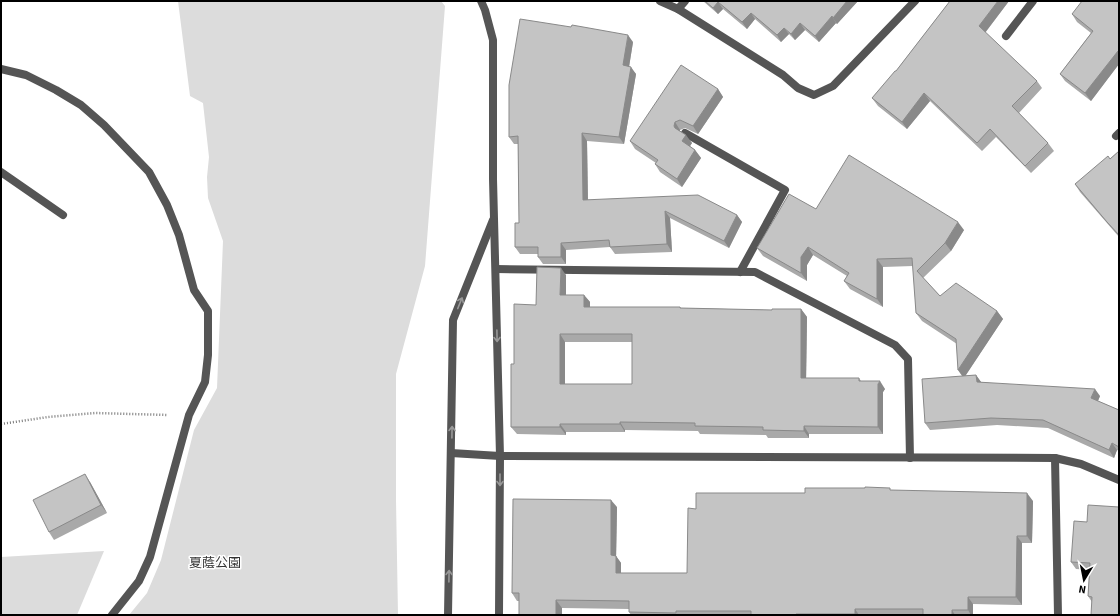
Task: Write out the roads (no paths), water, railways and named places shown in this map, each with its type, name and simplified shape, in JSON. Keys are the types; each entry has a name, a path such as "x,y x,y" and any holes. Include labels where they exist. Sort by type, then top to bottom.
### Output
{"street":[{"path":"481,1 493,40 493,179 500,456 499,615"},
{"path":"660,1 678,9 783,75 798,88 814,95 833,86 915,1"},
{"path":"678,9 685,1"},
{"path":"1006,36 1032,1"},
{"path":"1,69 26,75 56,90 81,106 104,125 150,172 167,205 179,235 194,290 208,311 208,355 205,382 189,415 150,557 139,581 112,615"},
{"path":"685,133 785,190 740,272"},
{"path":"1,172 63,215"},
{"path":"448,615 453,320 494,217"},
{"path":"496,269 755,272 895,345 908,359 910,458"},
{"path":"451,453 500,456 1055,458 1081,464 1119,480"},
{"path":"1055,458 1058,615"}],"park label":[{"name":"夏蔭公園","path":"215,562"}]}
